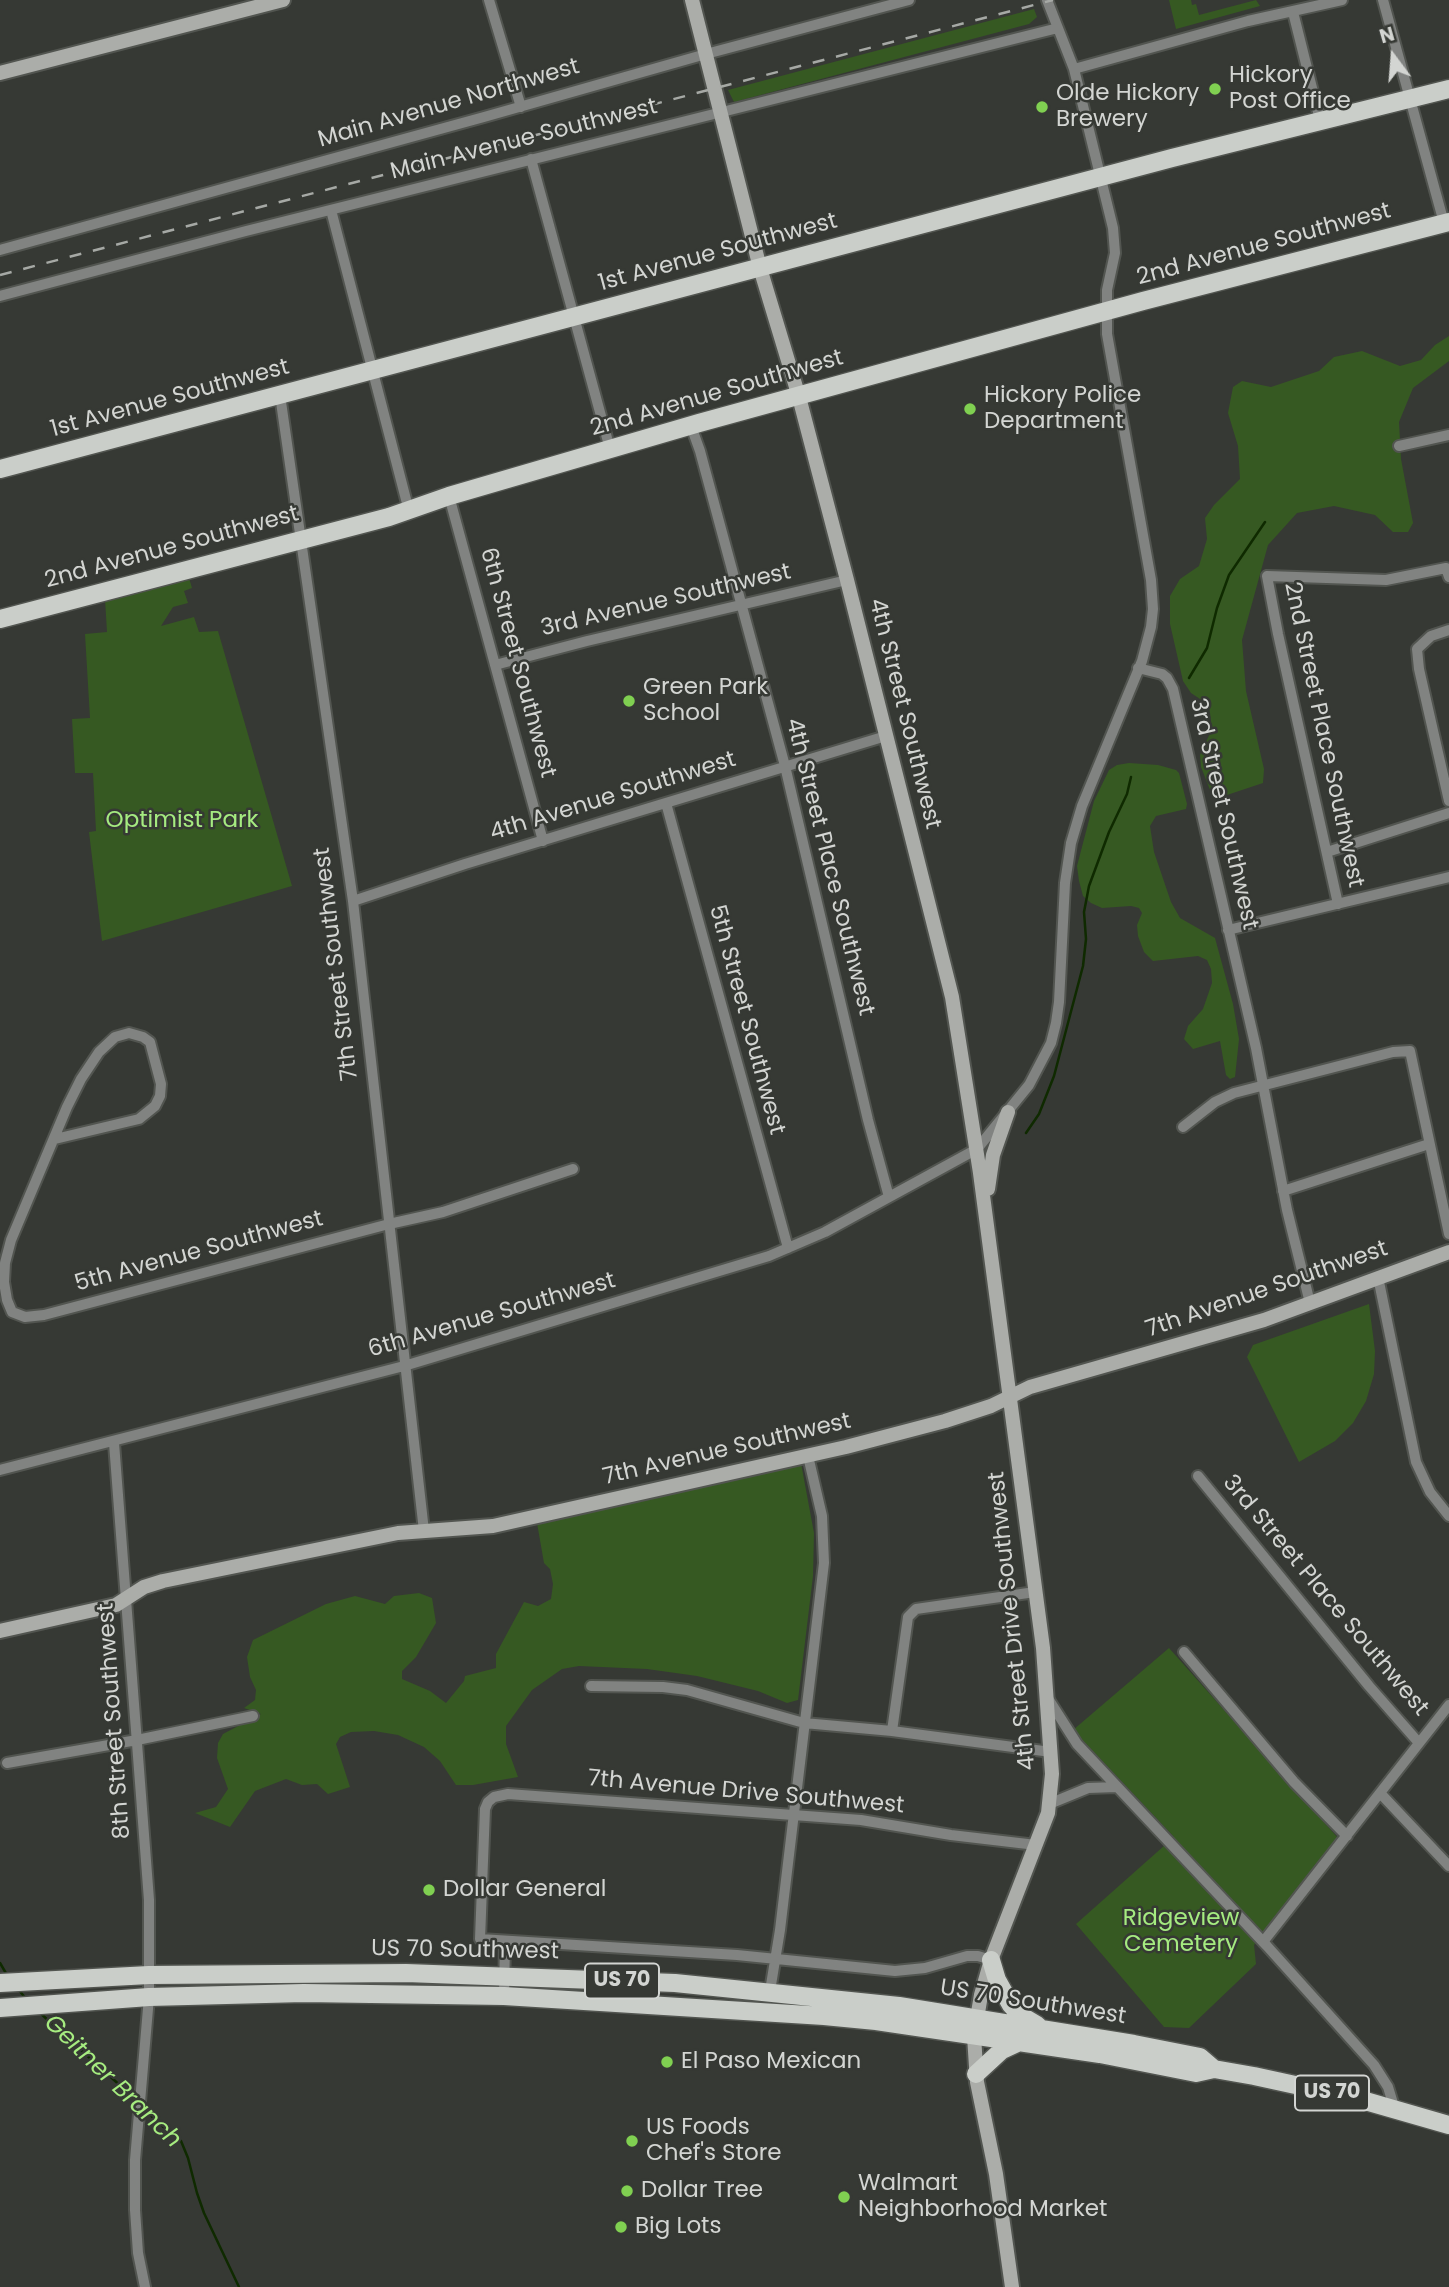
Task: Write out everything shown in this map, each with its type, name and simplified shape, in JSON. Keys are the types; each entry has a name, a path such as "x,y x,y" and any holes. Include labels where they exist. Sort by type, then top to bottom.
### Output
{"main road":[{"path":"0,73 283,0"},
{"name":"4th Street Southwest","path":"692,0 760,268 799,397 847,580 952,997 977,1149 1010,1397"},
{"name":"1st Avenue Southwest","path":"0,469 1100,177 1449,89"},
{"name":"2nd Avenue Southwest","path":"0,619 409,511 449,496 691,426 1446,222"},
{"path":"986,1225 990,1165 1009,1112"},
{"name":"7th Avenue Southwest","path":"0,1631 117,1605 144,1587 163,1581 349,1542 424,1531 493,1526 808,1456 945,1421 991,1406 1030,1387 1226,1331 1449,1252"},
{"name":"4th Street Drive Southwest","path":"1010,1397 1048,1697 1051,1752 1049,1804 1037,1845 991,1960 976,2028 976,2074 996,2174 1012,2287"},
{"path":"991,1960 997,1980 1011,2005 1020,2015 1042,2029"},
{"name":"US 70 Southwest","path":"0,1983 149,1975 407,1973 675,1983 770,1992 899,2006 1018,2043 1100,2054 1196,2073 1214,2069 1290,2084 1449,2125"},
{"name":"US 70 Southwest","path":"0,2008 149,1997 304,1993 504,1996 976,2028 1042,2029 1200,2057 1214,2069"},
{"path":"976,2074 999,2051 1018,2043"}],"street":[{"path":"489,0 521,107"},
{"name":"Main Avenue Northwest","path":"0,250 909,0"},
{"path":"977,1149 1030,1086 1051,1043 1059,1002 1065,883 1071,843 1082,806 1138,668 1151,627 1153,592 1107,334 1107,290 1114,263 1115,243 1074,69 1048,0"},
{"path":"1074,69 1248,21 1342,0"},
{"path":"1383,0 1446,222"},
{"path":"1293,12 1320,120"},
{"name":"Main Avenue Southwest","path":"0,296 531,159 1058,28"},
{"path":"531,159 610,449"},
{"path":"331,210 409,511"},
{"name":"7th Street Southwest","path":"280,395 353,901 424,1531"},
{"name":"4th Street Place Southwest","path":"691,426 785,766 868,1120 889,1197"},
{"path":"1399,446 1449,435"},
{"name":"6th Street Southwest","path":"449,496 543,841"},
{"name":"2nd Street Place Southwest","path":"1338,904 1267,576 1386,580 1446,568 1449,577"},
{"name":"3rd Avenue Southwest","path":"495,665 587,640 847,580"},
{"path":"1449,630 1431,636 1417,649 1419,669 1449,801"},
{"name":"3rd Street Southwest","path":"1138,668 1162,674 1173,689 1264,1084 1283,1191 1310,1303"},
{"name":"4th Avenue Southwest","path":"353,901 887,736"},
{"name":"5th Street Southwest","path":"666,803 788,1248"},
{"path":"1327,852 1449,813"},
{"path":"1228,930 1449,877"},
{"name":"5th Avenue Southwest","path":"55,1139 139,1119 155,1106 160,1096 161,1084 150,1042 144,1037 129,1033 115,1037 81,1079 67,1107 21,1216 5,1262 7,1300 12,1311 25,1317 44,1315 443,1212 573,1169"},
{"path":"1183,1127 1215,1101 1264,1084 1393,1052 1410,1051 1449,1234"},
{"path":"1283,1191 1429,1144"},
{"name":"6th Avenue Southwest","path":"0,1470 114,1443 404,1366 788,1248 825,1232 977,1149"},
{"path":"1378,1277 1416,1462 1430,1492 1449,1516"},
{"name":"8th Street Southwest","path":"114,1443 149,1900 149,1997 135,2169 135,2221 145,2287"},
{"path":"770,1992 777,1958 824,1563 822,1516 808,1456"},
{"name":"3rd Street Place Southwest","path":"1198,1476 1369,1686 1419,1743"},
{"path":"892,1731 908,1617 916,1609 1035,1592"},
{"path":"1184,1652 1294,1782 1347,1836"},
{"path":"591,1686 687,1690 804,1723 892,1731 1051,1752"},
{"path":"1048,1697 1070,1736 1374,2065 1388,2087 1395,2110"},
{"path":"1263,1942 1448,1708"},
{"path":"7,1763 253,1716"},
{"path":"1049,1804 1088,1788 1117,1787"},
{"name":"7th Avenue Drive Southwest","path":"505,1941 481,1939 485,1809 494,1797 508,1794 861,1820 951,1835 1037,1845"},
{"path":"1381,1794 1449,1866"},
{"path":"504,1996 505,1941 777,1958 895,1971 925,1968 967,1956 991,1960"}],"green space":[{"path":"1169,0 1191,0 1192,5 1196,4 1199,15 1256,0 1260,6 1176,29"},
{"path":"1034,9 1037,17 1029,24 734,102 728,90"},
{"path":"1449,336 1449,361 1413,388 1399,422 1401,459 1413,523 1408,532 1393,532 1375,515 1334,506 1297,513 1268,545 1242,640 1246,691 1264,769 1263,783 1227,795 1212,795 1201,767 1200,755 1212,729 1209,705 1191,693 1183,681 1170,624 1170,596 1180,579 1199,566 1207,539 1205,518 1240,479 1238,446 1228,413 1233,387 1242,381 1271,387 1319,371 1334,357 1362,351 1400,366 1421,360 1435,345"},
{"name":"Optimist Park","path":"189,578 192,588 184,591 188,603 173,607 161,626 194,617 199,632 218,631 292,886 102,941 89,832 96,831 93,773 75,773 72,719 90,718 85,634 107,632 105,599"},
{"path":"1129,763 1158,765 1179,773 1186,809 1156,816 1150,826 1154,852 1171,902 1180,918 1215,938 1233,1004 1239,1039 1235,1077 1230,1079 1226,1075 1220,1041 1193,1049 1184,1039 1188,1026 1203,1009 1212,983 1207,960 1198,956 1153,961 1144,952 1138,936 1137,925 1142,913 1139,908 1102,908 1083,896 1077,866 1094,801 1109,770"},
{"path":"1369,1304 1375,1351 1374,1374 1366,1401 1353,1423 1335,1441 1299,1462 1247,1357 1253,1345"},
{"path":"801,1463 814,1533 813,1576 798,1700 787,1703 758,1691 697,1676 647,1669 579,1666 562,1669 532,1690 506,1726 506,1744 518,1777 473,1785 456,1785 440,1761 424,1747 398,1735 374,1731 351,1732 340,1737 336,1744 350,1787 328,1794 317,1784 302,1785 286,1779 255,1791 230,1827 195,1813 216,1807 228,1789 217,1758 218,1743 223,1734 261,1714 244,1708 255,1700 256,1690 250,1677 247,1657 253,1640 326,1604 355,1596 385,1604 394,1596 419,1593 432,1598 436,1623 416,1657 402,1671 402,1679 430,1691 446,1703 465,1676 496,1668 496,1654 524,1602 538,1606 551,1599 553,1584 550,1569 544,1563 537,1523"},
{"name":"Ridgeview Cemetery","path":"1169,1648 1338,1838 1254,1945 1256,1964 1189,2028 1164,2027 1076,1924 1174,1837 1073,1730"}],"waterway":[{"path":"1189,678 1207,648 1229,575 1265,522"},
{"path":"1026,1133 1039,1114 1054,1076 1083,966 1086,939 1084,912 1089,886 1109,832 1127,794 1131,777"},
{"name":"Geitner Branch","path":"0,1963 7,1975"},
{"name":"Geitner Branch","path":"18,1989 27,2000"},
{"name":"Geitner Branch","path":"39,2012 135,2099"},
{"name":"Geitner Branch","path":"142,2106 181,2141 204,2213 239,2287"}],"railway":[{"path":"0,275 1053,0"}],"place":[{"name":"Hickory Post Office","path":"1215,89"},
{"name":"Olde Hickory Brewery","path":"1042,107"},
{"name":"Hickory Police Department","path":"970,409"},
{"name":"Green Park School","path":"629,701"},
{"name":"Dollar General","path":"429,1890"},
{"name":"El Paso Mexican","path":"667,2062"},
{"name":"US Foods Chef's Store","path":"632,2141"},
{"name":"Dollar Tree","path":"627,2191"},
{"name":"Walmart Neighborhood Market","path":"844,2197"},
{"name":"Big Lots","path":"621,2227"}]}
